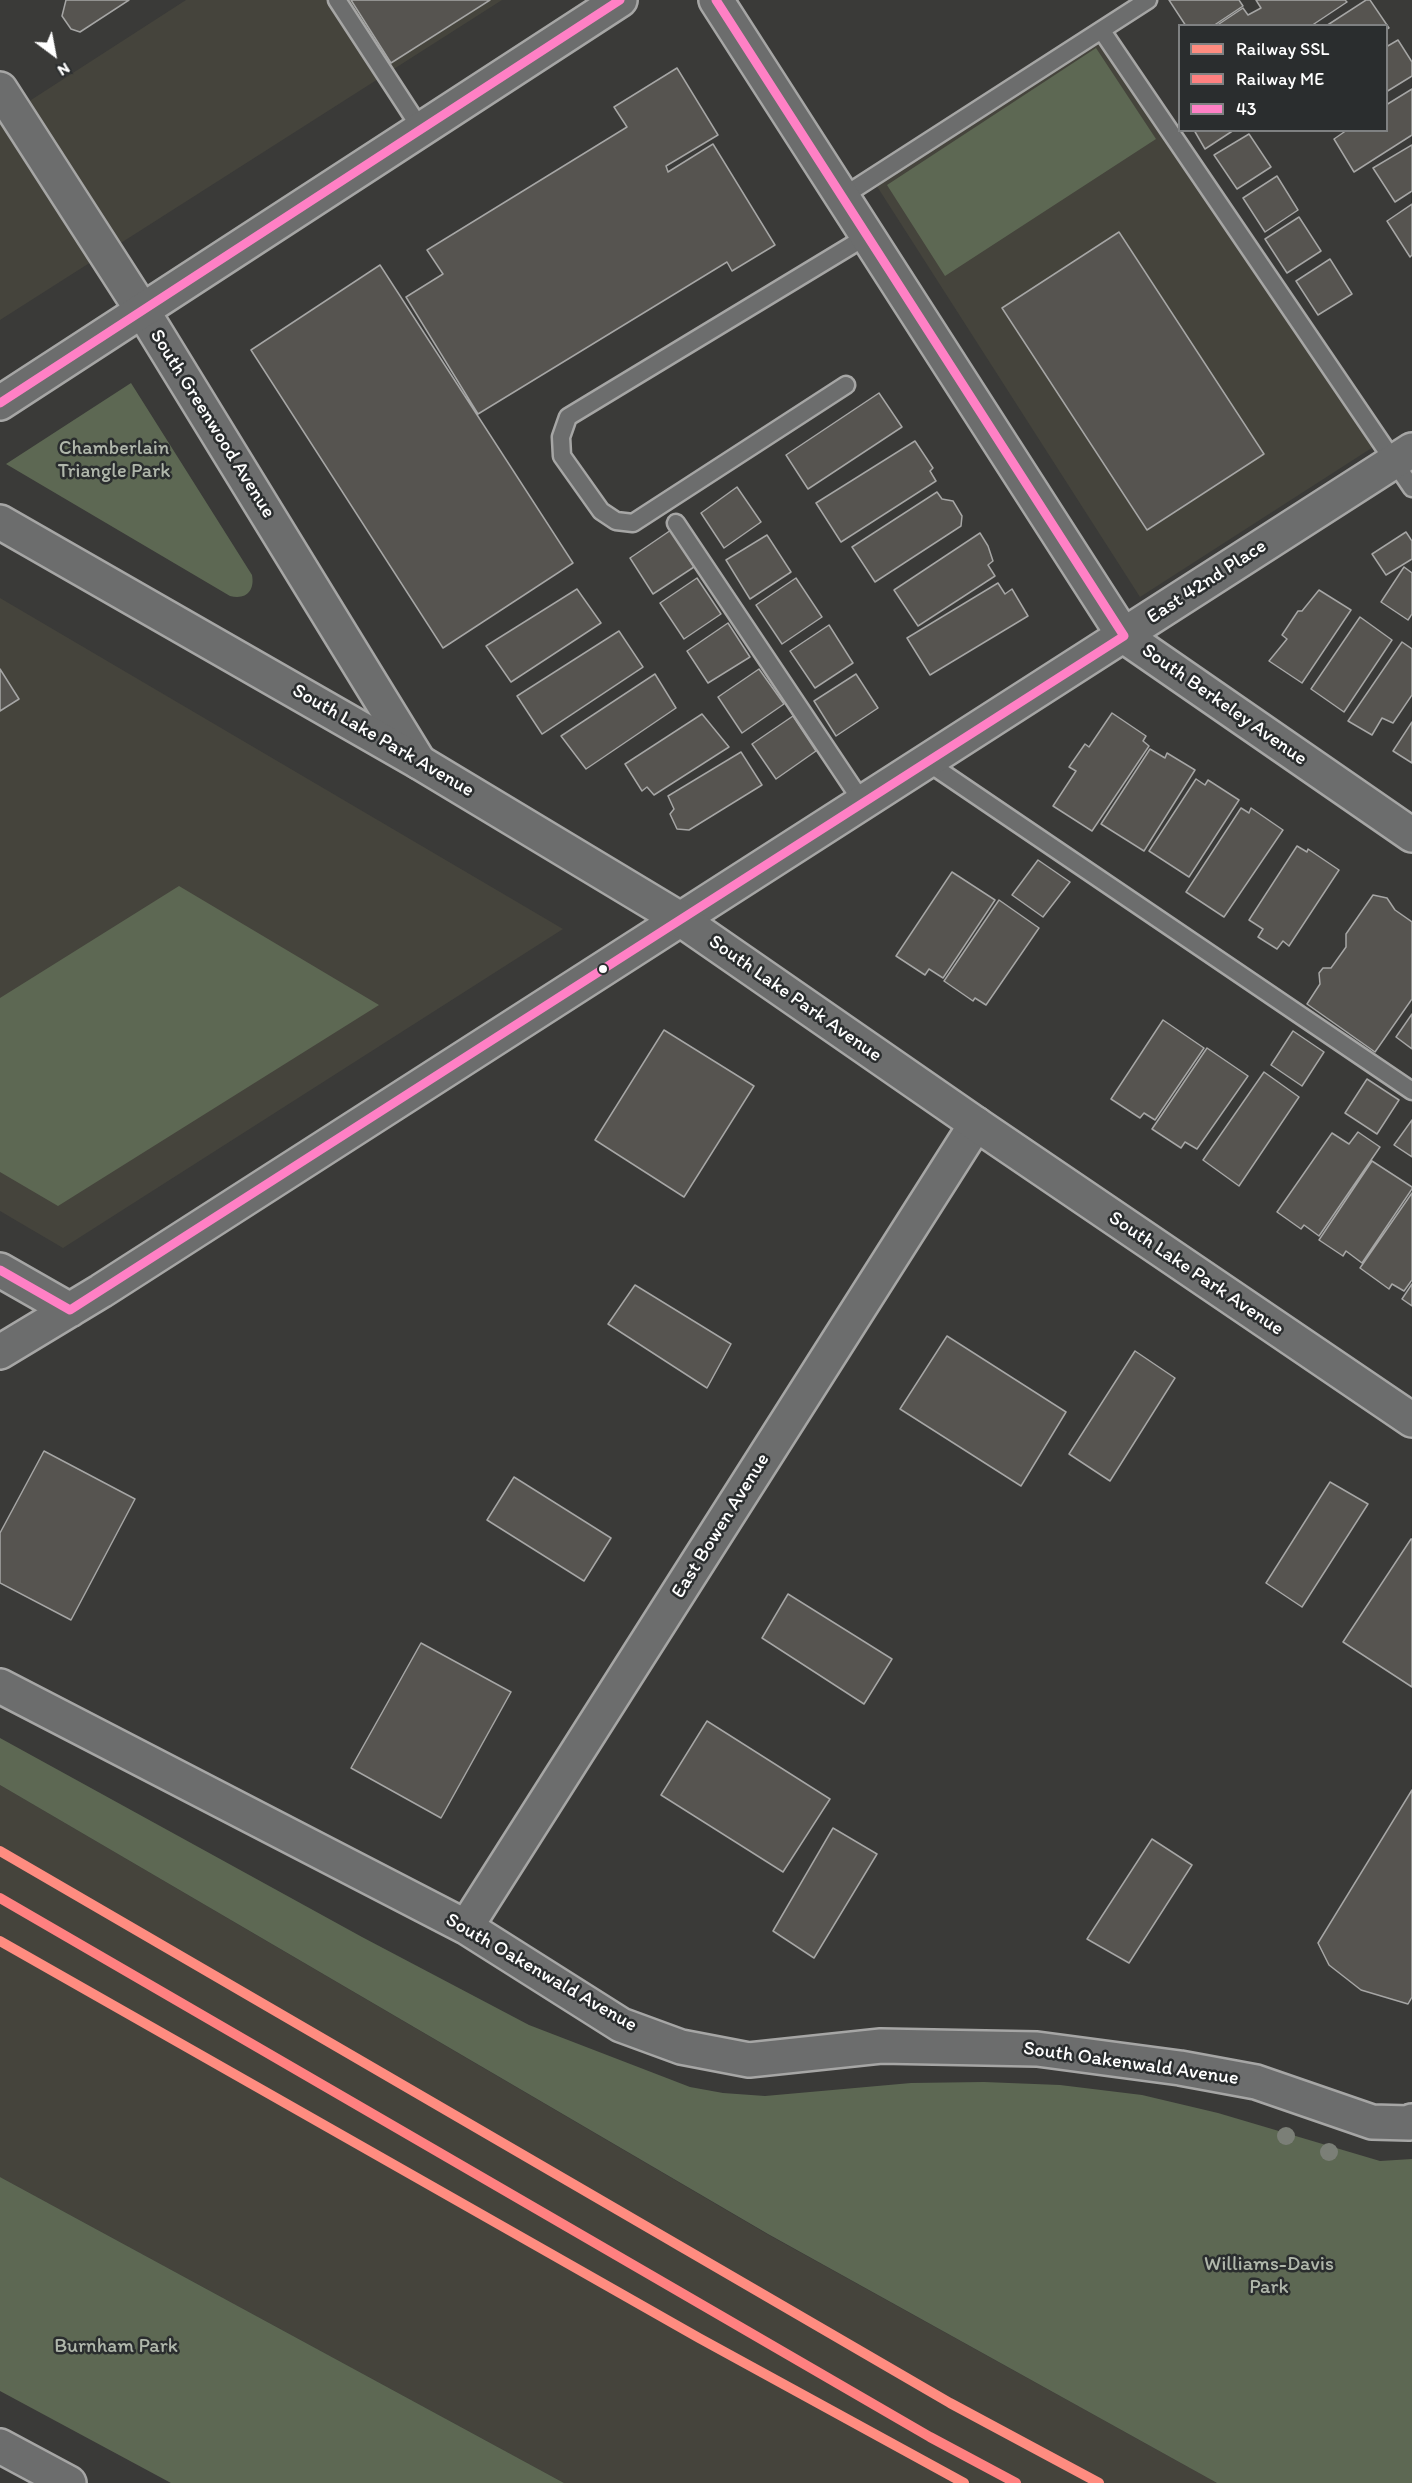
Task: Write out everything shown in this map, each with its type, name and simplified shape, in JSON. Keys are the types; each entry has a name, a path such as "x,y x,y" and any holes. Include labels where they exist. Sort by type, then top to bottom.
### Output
{"main road":[{"path":"0,403 620,0"},
{"name":"South Berkeley Avenue","path":"716,0 1124,636 1412,835"},
{"name":"South Greenwood Avenue","path":"0,89 142,310 420,762"},
{"name":"East 42nd Place","path":"0,1352 70,1310 1124,636 1406,466"},
{"name":"South Lake Park Avenue","path":"0,522 420,762 680,920 1412,1420"},
{"name":"East Bowen Avenue","path":"466,1927 976,1124"},
{"path":"0,1270 70,1310"},
{"name":"South Oakenwald Avenue","path":"0,1686 466,1927 621,2025 681,2047 749,2060 880,2046 1037,2049 1179,2068 1256,2082 1372,2122 1408,2123 1412,2121"},
{"path":"0,2446 69,2483"}],"lane":[{"path":"338,0 421,129"},
{"path":"842,196 1148,0"},
{"path":"1102,31 1406,466"},
{"path":"846,385 633,523 616,521 602,511 562,456 561,437 568,417 867,236"},
{"path":"676,523 863,803"},
{"path":"927,762 1412,1091"}],"shaded area":[{"path":"186,0 502,0 0,320 0,120"},
{"path":"1102,31 1381,442 1140,597 871,177"},
{"path":"0,598 563,929 63,1248 0,1211"},
{"path":"0,1785 767,2234 1217,2483 564,2483 0,2177"}],"green space":[{"path":"1096,48 1156,139 945,276 887,185"},
{"name":"Chamberlain Triangle Park","path":"131,383 252,575 251,590 245,595 230,596 6,464"},
{"path":"179,886 379,1005 58,1206 0,1172 0,998"},
{"name":"Williams-Davis Park","path":"0,1738 362,1937 529,2025 690,2087 723,2093 765,2096 911,2083 984,2082 1060,2085 1142,2095 1218,2113 1380,2161 1412,2159 1412,2483 1217,2483 768,2234 0,1785"},
{"name":"Burnham Park","path":"0,2177 564,2483 171,2483 0,2391"}],"building":[{"path":"66,0 129,0 80,32 71,29 62,16"},
{"path":"351,0 490,0 391,63"},
{"path":"1169,0 1239,0 1243,6 1216,24 1185,24"},
{"path":"1256,0 1345,0 1347,2 1314,24 1219,24 1243,8 1248,15 1261,8"},
{"path":"1366,0 1370,0 1386,24 1329,24"},
{"path":"1398,40 1412,62 1412,76 1388,91 1388,46"},
{"path":"677,68 718,135 666,166 668,172 713,144 775,245 732,271 727,262 478,414 406,297 443,274 427,250 627,127 614,107"},
{"path":"1412,89 1412,135 1354,172 1334,139 1344,132 1388,132 1388,104"},
{"path":"1195,132 1231,132 1205,149"},
{"path":"1249,134 1271,167 1237,189 1214,155"},
{"path":"1412,145 1412,191 1395,202 1373,168"},
{"path":"1277,176 1298,210 1265,232 1243,198"},
{"path":"1412,204 1412,255 1410,257 1387,221"},
{"path":"1299,217 1321,251 1287,273 1265,239"},
{"path":"1119,232 1264,454 1147,530 1002,308"},
{"path":"1330,259 1352,294 1318,315 1296,281"},
{"path":"380,265 573,563 443,648 251,350"},
{"path":"879,393 902,427 808,489 786,455"},
{"path":"915,441 933,468 930,471 936,481 841,542 816,503"},
{"path":"737,487 761,522 724,548 701,513"},
{"path":"937,492 942,499 953,501 962,516 961,526 875,582 852,547"},
{"path":"671,530 694,567 653,594 630,558"},
{"path":"1406,532 1412,541 1412,559 1386,575 1372,554"},
{"path":"980,533 988,546 993,561 988,565 995,576 918,626 894,590"},
{"path":"767,535 791,572 750,599 726,560"},
{"path":"1404,567 1412,573 1412,614 1408,620 1381,602"},
{"path":"697,578 721,614 684,639 660,603"},
{"path":"796,578 822,617 782,644 756,605"},
{"path":"998,583 1005,594 1012,589 1028,616 930,675 907,638"},
{"path":"577,589 601,623 511,682 486,646"},
{"path":"1319,590 1351,610 1302,683 1269,661 1287,639 1282,635 1298,611 1302,611"},
{"path":"1360,617 1392,640 1344,712 1311,689"},
{"path":"728,623 750,657 708,683 687,651"},
{"path":"829,625 853,663 815,688 790,651"},
{"path":"619,631 643,667 542,734 517,696"},
{"path":"1402,642 1412,649 1412,695 1393,723 1382,718 1372,735 1348,721"},
{"path":"0,669 19,699 0,711"},
{"path":"759,669 784,704 742,733 718,697"},
{"path":"655,674 676,708 586,769 561,736"},
{"path":"856,674 878,708 836,736 814,701"},
{"path":"1112,713 1146,736 1143,741 1149,746 1092,831 1053,806 1076,771 1069,767 1085,744 1089,747"},
{"path":"702,714 729,747 654,795 647,787 642,791 625,764"},
{"path":"793,716 816,751 776,779 752,744"},
{"path":"1412,722 1412,763 1393,751"},
{"path":"1150,749 1165,758 1167,753 1195,770 1144,851 1101,824"},
{"path":"741,752 762,785 689,830 677,829 670,814 674,809 668,796"},
{"path":"1196,779 1205,785 1208,780 1239,800 1189,877 1149,851"},
{"path":"1241,808 1249,813 1251,808 1283,830 1224,917 1186,892"},
{"path":"1297,846 1307,852 1308,849 1339,870 1289,946 1283,941 1277,949 1258,937 1263,929 1249,920"},
{"path":"1038,860 1070,882 1043,917 1012,895"},
{"path":"952,872 995,900 943,978 929,969 925,975 896,956"},
{"path":"1373,895 1387,898 1395,910 1412,922 1412,999 1375,1052 1307,1004 1320,984 1319,973 1323,968 1331,968 1346,947 1346,934"},
{"path":"999,900 1039,928 986,1005 975,998 973,1001 944,981"},
{"path":"1412,1014 1412,1049 1396,1037"},
{"path":"1163,1020 1204,1048 1155,1120 1144,1113 1140,1118 1111,1099"},
{"path":"664,1030 754,1086 684,1197 595,1140"},
{"path":"1293,1031 1324,1052 1302,1086 1271,1065"},
{"path":"1207,1048 1248,1076 1197,1149 1185,1142 1181,1148 1152,1129"},
{"path":"1264,1072 1299,1097 1239,1186 1203,1160"},
{"path":"1367,1079 1399,1100 1377,1134 1345,1113"},
{"path":"1412,1120 1412,1157 1394,1145"},
{"path":"1358,1132 1380,1147 1319,1236 1304,1225 1301,1229 1277,1212 1332,1133 1349,1144"},
{"path":"1372,1161 1412,1189 1362,1263 1346,1251 1343,1256 1319,1240"},
{"path":"1412,1193 1412,1280 1404,1291 1392,1284 1389,1289 1360,1268"},
{"path":"1412,1284 1412,1306 1402,1299"},
{"path":"635,1285 731,1344 707,1388 608,1324"},
{"path":"947,1336 1066,1412 1021,1486 900,1409"},
{"path":"1135,1351 1175,1378 1110,1481 1069,1454"},
{"path":"44,1451 135,1499 71,1620 0,1583 0,1533"},
{"path":"514,1477 611,1538 584,1581 487,1520"},
{"path":"1330,1482 1368,1504 1302,1607 1266,1583"},
{"path":"1412,1539 1412,1687 1343,1642"},
{"path":"788,1594 892,1659 864,1704 762,1638"},
{"path":"421,1643 511,1692 441,1818 351,1768"},
{"path":"707,1721 830,1799 783,1872 661,1795"},
{"path":"1412,1790 1412,1997 1408,2004 1361,1990 1329,1965 1318,1943"},
{"path":"833,1828 877,1854 814,1958 773,1931"},
{"path":"1152,1839 1192,1865 1129,1963 1087,1939"}],"rail line":[{"name":"SSL","path":"0,1851 950,2403 1099,2483"},
{"name":"ME","path":"0,1898 930,2437 1016,2483"},
{"name":"SSL","path":"0,1941 699,2338 964,2483"}],"transit line":[{"name":"43","path":"0,403 620,0"},
{"name":"43","path":"0,1270 70,1310 1124,636 716,0"}]}
